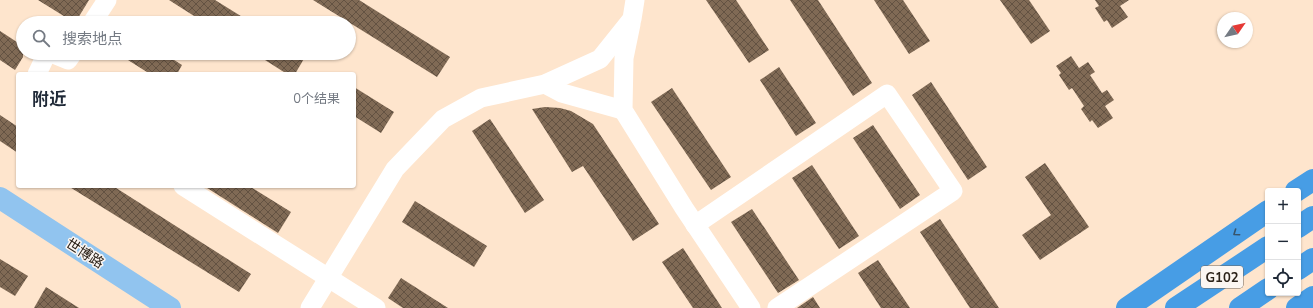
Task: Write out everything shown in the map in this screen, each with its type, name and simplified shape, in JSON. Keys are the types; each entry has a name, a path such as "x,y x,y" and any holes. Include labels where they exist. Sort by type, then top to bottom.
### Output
{"highway":[{"path":"1301,188 1313,180"},
{"path":"1127,308 1265,213"},
{"path":"1301,225 1313,217"},
{"name":"G102","path":"1176,308 1265,249"},
{"path":"1301,267 1313,259"},
{"name":"G102","path":"1240,308 1265,291"},
{"path":"1297,308 1313,297"}],"main road":[{"name":"世博路","path":"0,198 170,308"},
{"name":"世博路","path":"0,211 153,308"}],"street":[{"path":"96,16 106,0"},
{"path":"635,0 624,58 622,110 695,225 751,308"},
{"path":"310,308 395,169 443,119 481,98 544,84 600,59 632,19"},
{"path":"38,72 44,60"},
{"path":"544,84 562,93 590,99 622,110"},
{"path":"695,225 888,94 953,191 777,308"},
{"path":"186,188 376,308"}],"building":[{"path":"38,0 89,0 79,16 64,16"},
{"path":"169,0 215,0 241,16 194,16"},
{"path":"313,0 359,0 450,57 437,77 356,27 356,16 339,16"},
{"path":"706,0 736,0 769,50 749,63"},
{"path":"790,0 818,0 872,83 853,96"},
{"path":"874,0 903,0 930,41 909,54"},
{"path":"1000,0 1029,0 1050,31 1031,44"},
{"path":"1095,0 1129,0 1120,6 1128,17 1112,28 1107,20 1104,22 1095,8 1099,6"},
{"path":"0,31 16,41 16,60 21,60 15,70 0,60"},
{"path":"1071,56 1079,68 1088,62 1095,72 1090,75 1102,93 1107,90 1114,100 1105,106 1113,118 1098,128 1092,120 1090,122 1081,109 1084,106 1072,88 1069,90 1059,75 1061,73 1056,66"},
{"path":"128,60 174,60 182,65 178,72 147,72"},
{"path":"265,60 303,60 296,72 284,72"},
{"path":"779,67 816,123 796,136 760,80"},
{"path":"931,82 987,167 968,180 912,95"},
{"path":"356,88 394,112 381,133 356,117"},
{"path":"672,88 731,177 711,190 651,102"},
{"path":"545,107 560,108 571,111 593,124 659,224 633,241 583,166 572,172 532,109"},
{"path":"0,115 16,126 16,152 0,141"},
{"path":"490,119 544,200 525,213 472,131"},
{"path":"873,125 920,195 900,209 853,138"},
{"path":"1045,163 1089,227 1040,260 1022,235 1051,215 1025,177"},
{"path":"812,165 859,236 839,249 792,178"},
{"path":"71,188 116,188 251,274 239,292"},
{"path":"207,188 252,188 291,212 278,233"},
{"path":"415,201 487,246 474,267 402,222"},
{"path":"752,209 799,280 778,293 731,222"},
{"path":"940,219 999,308 970,308 920,232"},
{"path":"683,248 722,308 693,308 662,262"},
{"path":"0,259 28,276 15,296 0,287"},
{"path":"878,260 910,308 881,308 858,273"},
{"path":"401,278 448,308 403,308 388,298"},
{"path":"46,287 79,308 34,308"},
{"path":"813,297 820,308 797,308"}]}
